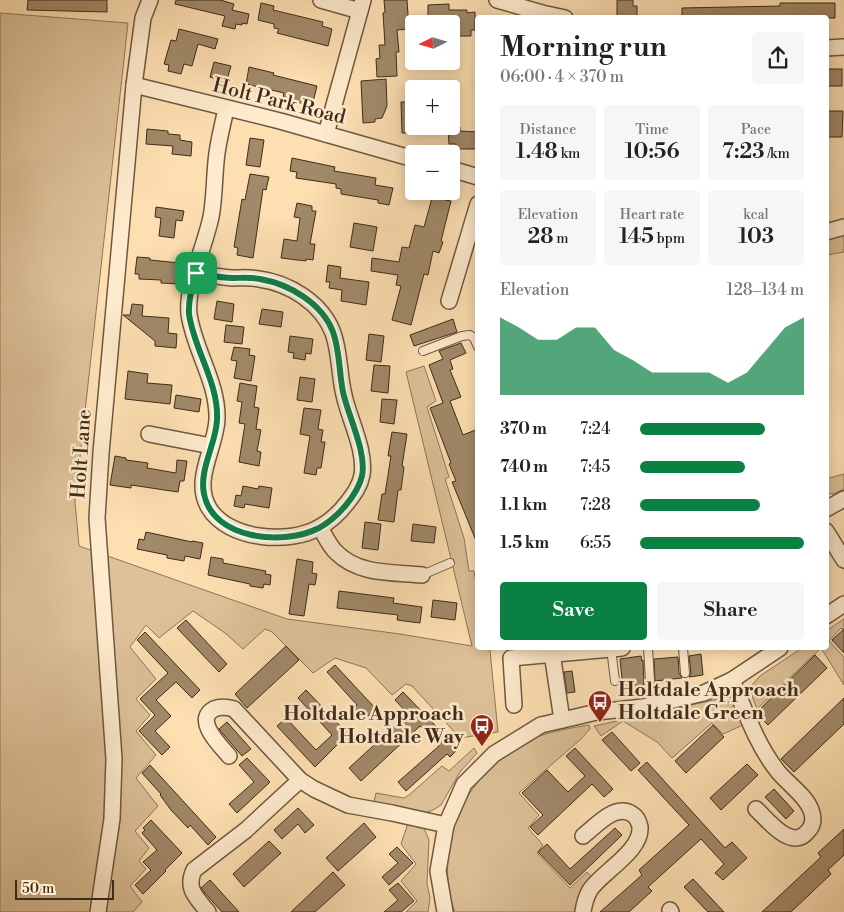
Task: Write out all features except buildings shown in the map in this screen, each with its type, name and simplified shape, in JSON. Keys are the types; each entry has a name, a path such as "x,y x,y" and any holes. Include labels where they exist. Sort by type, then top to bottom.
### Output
{"street":[{"name":"Holt Lane","path":"98,912 112,819 114,759 97,518 101,453 134,85 143,18 150,0"},
{"path":"321,0 362,5 326,134"},
{"path":"497,0 551,15"},
{"path":"829,48 844,48"},
{"name":"Holt Park Road","path":"134,85 280,121 405,156"},
{"path":"196,273 217,277 257,278 276,282 296,292 314,305 327,319 336,345 344,400 359,450 362,475 358,486 340,512 320,527 296,535 276,537 241,532 225,526 216,517 208,507 203,493 204,472 217,420 215,400 209,377 193,332 189,313 190,295 196,273 207,236 217,153 226,109"},
{"path":"460,172 475,176"},
{"path":"449,301 475,214"},
{"path":"829,231 844,227"},
{"path":"149,434 211,446"},
{"path":"829,506 844,499"},
{"path":"320,527 336,553 351,564 365,569 422,575"},
{"path":"829,536 844,560"},
{"path":"829,614 844,604"},
{"path":"514,706 511,658 591,650"},
{"path":"445,912 438,871 446,825 464,784 494,754 541,725 603,711 643,707 704,693 732,680 777,650"},
{"path":"552,653 562,720"},
{"path":"732,680 754,732 767,756 777,771 808,803 814,822 804,836 791,838 784,834 756,808"},
{"path":"229,756 210,733 207,725 208,717 212,710 220,707 234,709 300,780 336,801 446,825"},
{"path":"208,912 190,886 190,878 194,870 246,830 300,780"},
{"path":"584,836 613,812 622,810 636,817 640,826 639,836 634,846 590,890 585,902 584,912"}],"lane":[{"path":"423,351 462,336 470,335 475,340"},
{"path":"422,575 450,563"},
{"path":"615,681 617,650"},
{"path":"648,650 650,680"},
{"path":"683,650 685,673"}],"shaded area":[{"path":"0,13 128,23 75,502 79,546 287,619 472,646 406,372 424,366 436,401 427,407 449,477 445,479 464,538 469,571 474,571 475,650 490,650 498,732 460,738 412,686 406,684 392,695 366,668 335,658 313,673 272,632 265,629 243,649 225,633 193,611 159,638 146,625 130,647 156,679 136,699 150,715 136,731 156,755 136,778 158,806 135,831 149,848 139,861 146,869 130,886 142,902 133,912 0,912"},
{"path":"844,234 844,252 829,254 829,239"},
{"path":"844,474 844,489 833,494 829,493 829,478"},
{"path":"844,619 844,630 841,628 829,641 829,629"},
{"path":"829,641 844,657 844,685 822,650 829,650"},
{"path":"799,650 819,650 757,709 752,696 752,685 760,676"},
{"path":"718,699 734,703 743,725 723,734 712,723 672,758 657,742 623,721 601,736 594,726"},
{"path":"589,725 590,729 581,739 519,793 539,815 528,828 543,845 537,853 570,888 587,872 593,878 579,894 575,912 455,912 449,887 449,846 456,820 463,804 475,786 494,761 515,746 539,736"},
{"path":"474,748 477,753 460,772 441,805 435,809 426,813 374,802 376,793 404,798 442,766 449,771"},
{"path":"408,823 424,828 429,840 427,884 430,898 428,912 406,912 417,901 401,881 416,864 401,844"}],"place":[{"name":"Holtdale Approach Holtdale Green","path":"600,723"},
{"name":"Holtdale Approach Holtdale Way","path":"482,747"}],"route":[{"path":"196,273 217,277 257,278 276,282 296,292 314,305 327,319 336,345 344,400 358,443 362,475 352,497 340,512 320,527 296,535 260,536 225,526 208,507 203,493 204,472 217,420 215,400 209,377 193,332 189,313 190,295 196,273"}]}
